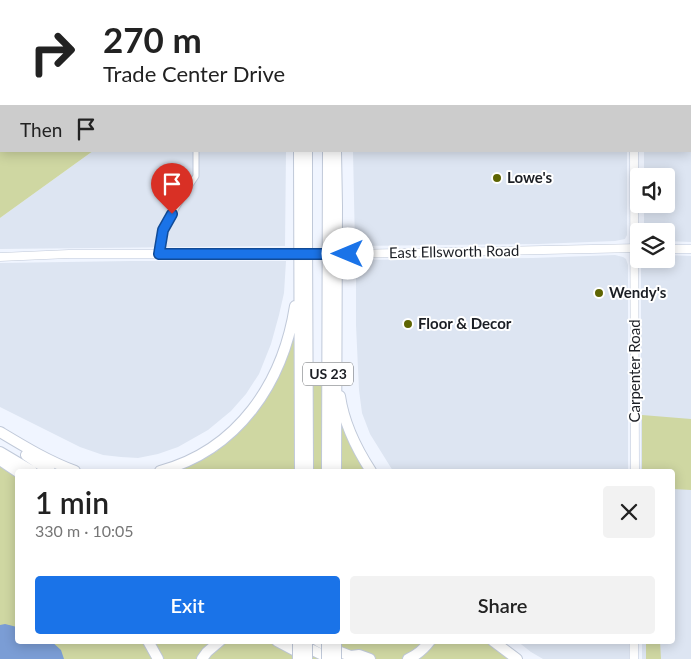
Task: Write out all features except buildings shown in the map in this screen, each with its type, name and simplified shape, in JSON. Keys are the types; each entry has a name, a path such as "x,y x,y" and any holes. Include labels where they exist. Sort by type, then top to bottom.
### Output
{"highway":[{"path":"299,152 300,469"},
{"name":"US 23","path":"307,152 308,469"},
{"name":"US 23","path":"327,469 328,152"},
{"path":"336,152 336,469"},
{"path":"168,469 200,456 218,444 235,430 263,395 286,343 295,308 300,273"},
{"path":"337,367 341,400 351,436 370,469"},
{"path":"0,432 34,453 69,469"},
{"path":"0,438 47,469"},
{"path":"0,452 29,469"},
{"path":"0,460 15,470"},
{"path":"150,644 158,659"},
{"path":"202,659 215,644"},
{"path":"281,644 308,659"},
{"path":"297,644 298,659"},
{"path":"302,644 329,659"},
{"path":"307,644 308,659"},
{"path":"325,644 354,657 359,655 370,659"},
{"path":"327,644 329,659"},
{"path":"336,644 336,659"},
{"path":"408,659 415,656 427,644"},
{"path":"497,644 517,659"}],"main road":[{"name":"Carpenter Road","path":"634,152 635,223"},
{"name":"East Ellsworth Road","path":"0,257 68,254 348,254 630,248"},
{"path":"675,249 691,249"},
{"name":"Carpenter Road","path":"635,469 636,268"},
{"path":"634,644 634,659"}],"street":[{"path":"159,254 163,230 196,176 196,152"}],"shaded area":[{"path":"92,152 286,152 285,246 0,249 0,218"},
{"path":"353,152 627,152 627,235 625,239 538,244 355,246"},
{"path":"644,152 691,152 691,242 675,241 675,223 644,223 644,213 675,213 675,168 644,168"},
{"path":"615,255 626,259 628,265 628,469 392,469 370,434 362,413 356,325 356,260"},
{"path":"675,255 691,256 691,659 642,659 642,644 675,644 675,469 641,469 641,268 675,268"},
{"path":"286,261 284,293 271,344 259,374 246,394 231,411 208,430 178,447 138,458 103,455 80,447 0,407 0,263"},
{"path":"521,644 629,644 629,659 543,659"}],"green space":[{"path":"0,152 92,152 0,218"},
{"path":"295,326 340,414 355,453 365,469 179,469 217,451 252,417"},
{"path":"642,415 691,419 691,490 675,489 675,469 642,469"},
{"path":"0,462 15,473 15,644 146,644 155,659 0,659"},
{"path":"155,644 490,644 513,659 163,659"},
{"path":"646,644 660,644 661,659 646,659"}],"water":[{"path":"0,625 15,626 15,644 54,644 61,650 64,659 0,659"}],"place":[{"name":"Lowe's","path":"497,178"},
{"name":"Wendy's","path":"599,293"},
{"name":"Floor & Decor","path":"408,324"}],"route":[{"path":"172,214 163,230 159,254 348,254"}]}
